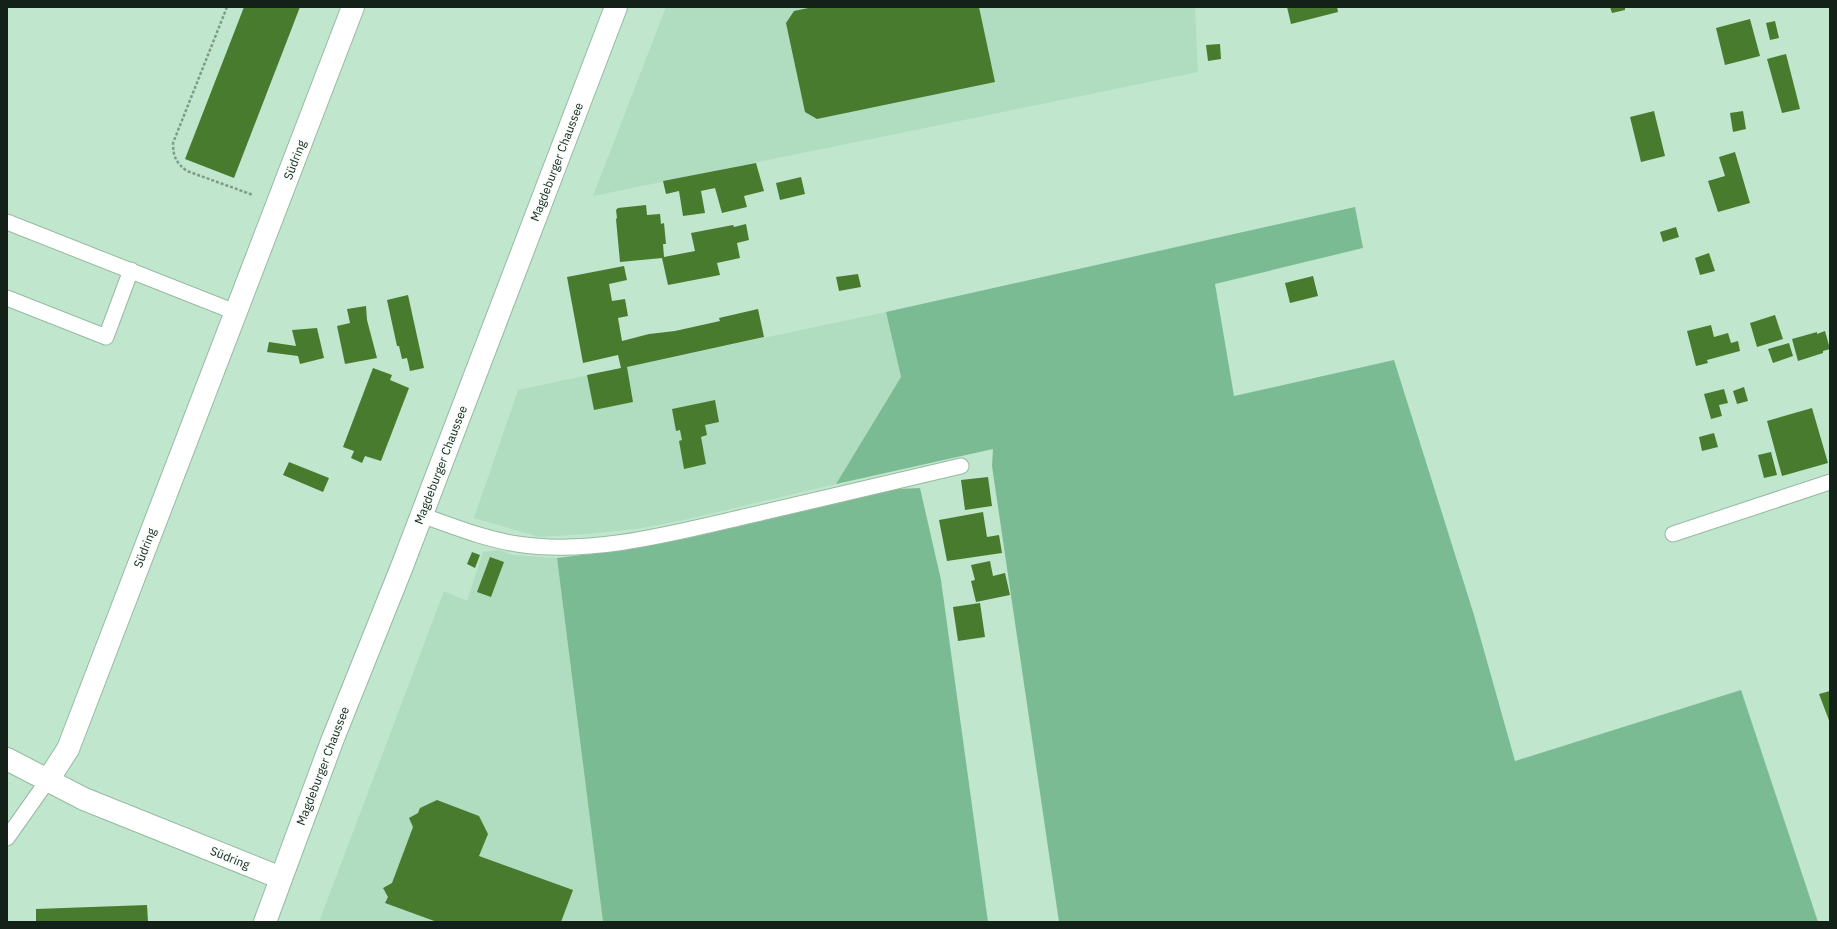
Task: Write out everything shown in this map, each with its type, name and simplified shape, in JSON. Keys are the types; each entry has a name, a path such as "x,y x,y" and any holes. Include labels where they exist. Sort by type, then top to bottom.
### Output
{"street":[{"name":"Südring","path":"48,780 68,749 353,7"},
{"name":"Magdeburger Chaussee","path":"265,922 332,740 421,515 616,7"},
{"name":"Südring","path":"7,759 84,799 281,878"}],"lane":[{"path":"7,222 235,312"},
{"path":"7,298 106,337 131,270"},
{"path":"421,515 480,536 517,544 549,547 583,546 628,541 699,527 961,466"},
{"path":"1673,534 1830,482"},
{"path":"7,838 48,780"}],"path":[{"path":"227,7 173,143 173,154 178,165 186,171 278,205"}],"shaded area":[{"path":"666,7 1195,7 1198,72 593,196"},
{"path":"1355,207 1363,248 1215,284 1234,396 1394,360 1474,615 1515,761 1741,690 1818,922 1059,922 992,466 993,449 836,484 901,377 886,312"},
{"path":"886,312 901,377 836,484 684,520 636,529 587,534 539,537 474,518 518,390"},
{"path":"920,488 941,580 988,922 603,922 557,558 631,549 689,538 898,489"},
{"path":"499,550 513,555 557,558 603,922 319,922 444,591 467,601 483,552"}],"building":[{"path":"244,7 300,7 234,178 185,159"},
{"path":"813,7 979,7 995,82 817,119 805,112 786,23 794,11"},
{"path":"1287,7 1337,7 1338,12 1291,24"},
{"path":"1610,7 1625,7 1625,10 1612,13"},
{"path":"1750,19 1760,56 1725,65 1716,28"},
{"path":"1775,21 1779,38 1770,40 1766,23"},
{"path":"1220,44 1221,59 1208,61 1206,45"},
{"path":"1786,54 1800,109 1782,113 1767,59"},
{"path":"1654,111 1665,156 1641,162 1630,117"},
{"path":"1743,111 1746,129 1733,132 1730,113"},
{"path":"1735,152 1750,203 1718,212 1708,181 1725,176 1719,157"},
{"path":"756,163 764,191 744,196 747,207 722,213 715,188 701,191 705,213 683,216 679,191 666,194 663,181"},
{"path":"801,177 805,194 780,200 776,183"},
{"path":"646,205 647,215 660,214 661,224 664,223 666,244 663,244 664,257 695,251 691,233 746,224 749,240 737,243 740,258 717,263 720,275 668,285 662,258 620,262 616,210 618,208"},
{"path":"1676,227 1679,237 1663,242 1660,232"},
{"path":"1709,253 1715,271 1700,275 1695,258"},
{"path":"624,266 627,280 609,284 612,301 625,299 628,316 618,318 622,341 649,334 675,331 720,321 719,318 758,309 764,337 627,367 633,402 594,410 587,375 621,368 618,355 583,363 567,277"},
{"path":"858,274 861,287 839,291 836,277"},
{"path":"1313,276 1318,296 1290,303 1285,283"},
{"path":"408,295 424,368 410,371 407,358 402,359 399,346 397,346 387,300"},
{"path":"366,306 367,320 377,358 345,364 337,326 350,323 347,309"},
{"path":"1775,315 1783,339 1757,347 1750,323"},
{"path":"1711,325 1714,337 1728,333 1731,343 1738,341 1740,351 1707,360 1708,363 1696,366 1687,331"},
{"path":"317,328 324,358 300,364 298,356 267,352 269,342 296,346 292,330"},
{"path":"1825,331 1830,349 1823,351 1823,353 1798,361 1792,339"},
{"path":"1789,343 1793,356 1773,363 1768,349"},
{"path":"373,368 392,375 390,380 409,388 381,461 365,456 362,463 351,458 354,451 343,447"},
{"path":"1744,387 1748,401 1737,404 1733,391"},
{"path":"1724,389 1728,403 1719,405 1722,416 1711,419 1704,394"},
{"path":"715,400 719,422 705,425 707,435 701,437 706,464 684,469 679,441 682,440 680,430 676,431 672,409"},
{"path":"1812,408 1828,463 1782,476 1767,421"},
{"path":"1714,433 1718,447 1702,451 1699,437"},
{"path":"1771,452 1777,475 1764,478 1758,455"},
{"path":"289,462 329,478 323,492 283,475"},
{"path":"988,477 992,506 965,510 961,480"},
{"path":"983,512 987,537 999,535 1002,553 947,561 939,520"},
{"path":"472,552 480,555 475,568 467,564"},
{"path":"490,557 504,562 491,597 477,592"},
{"path":"990,561 993,576 1005,573 1010,595 976,602 971,581 975,580 971,565"},
{"path":"980,603 985,637 958,641 953,607"},
{"path":"1830,691 1830,723 1819,694"},
{"path":"437,800 479,816 488,834 479,856 573,890 561,922 437,922 385,903 388,897 383,888 392,883 413,827 409,818 418,813 420,808"},
{"path":"147,905 148,922 36,922 36,909"}]}
